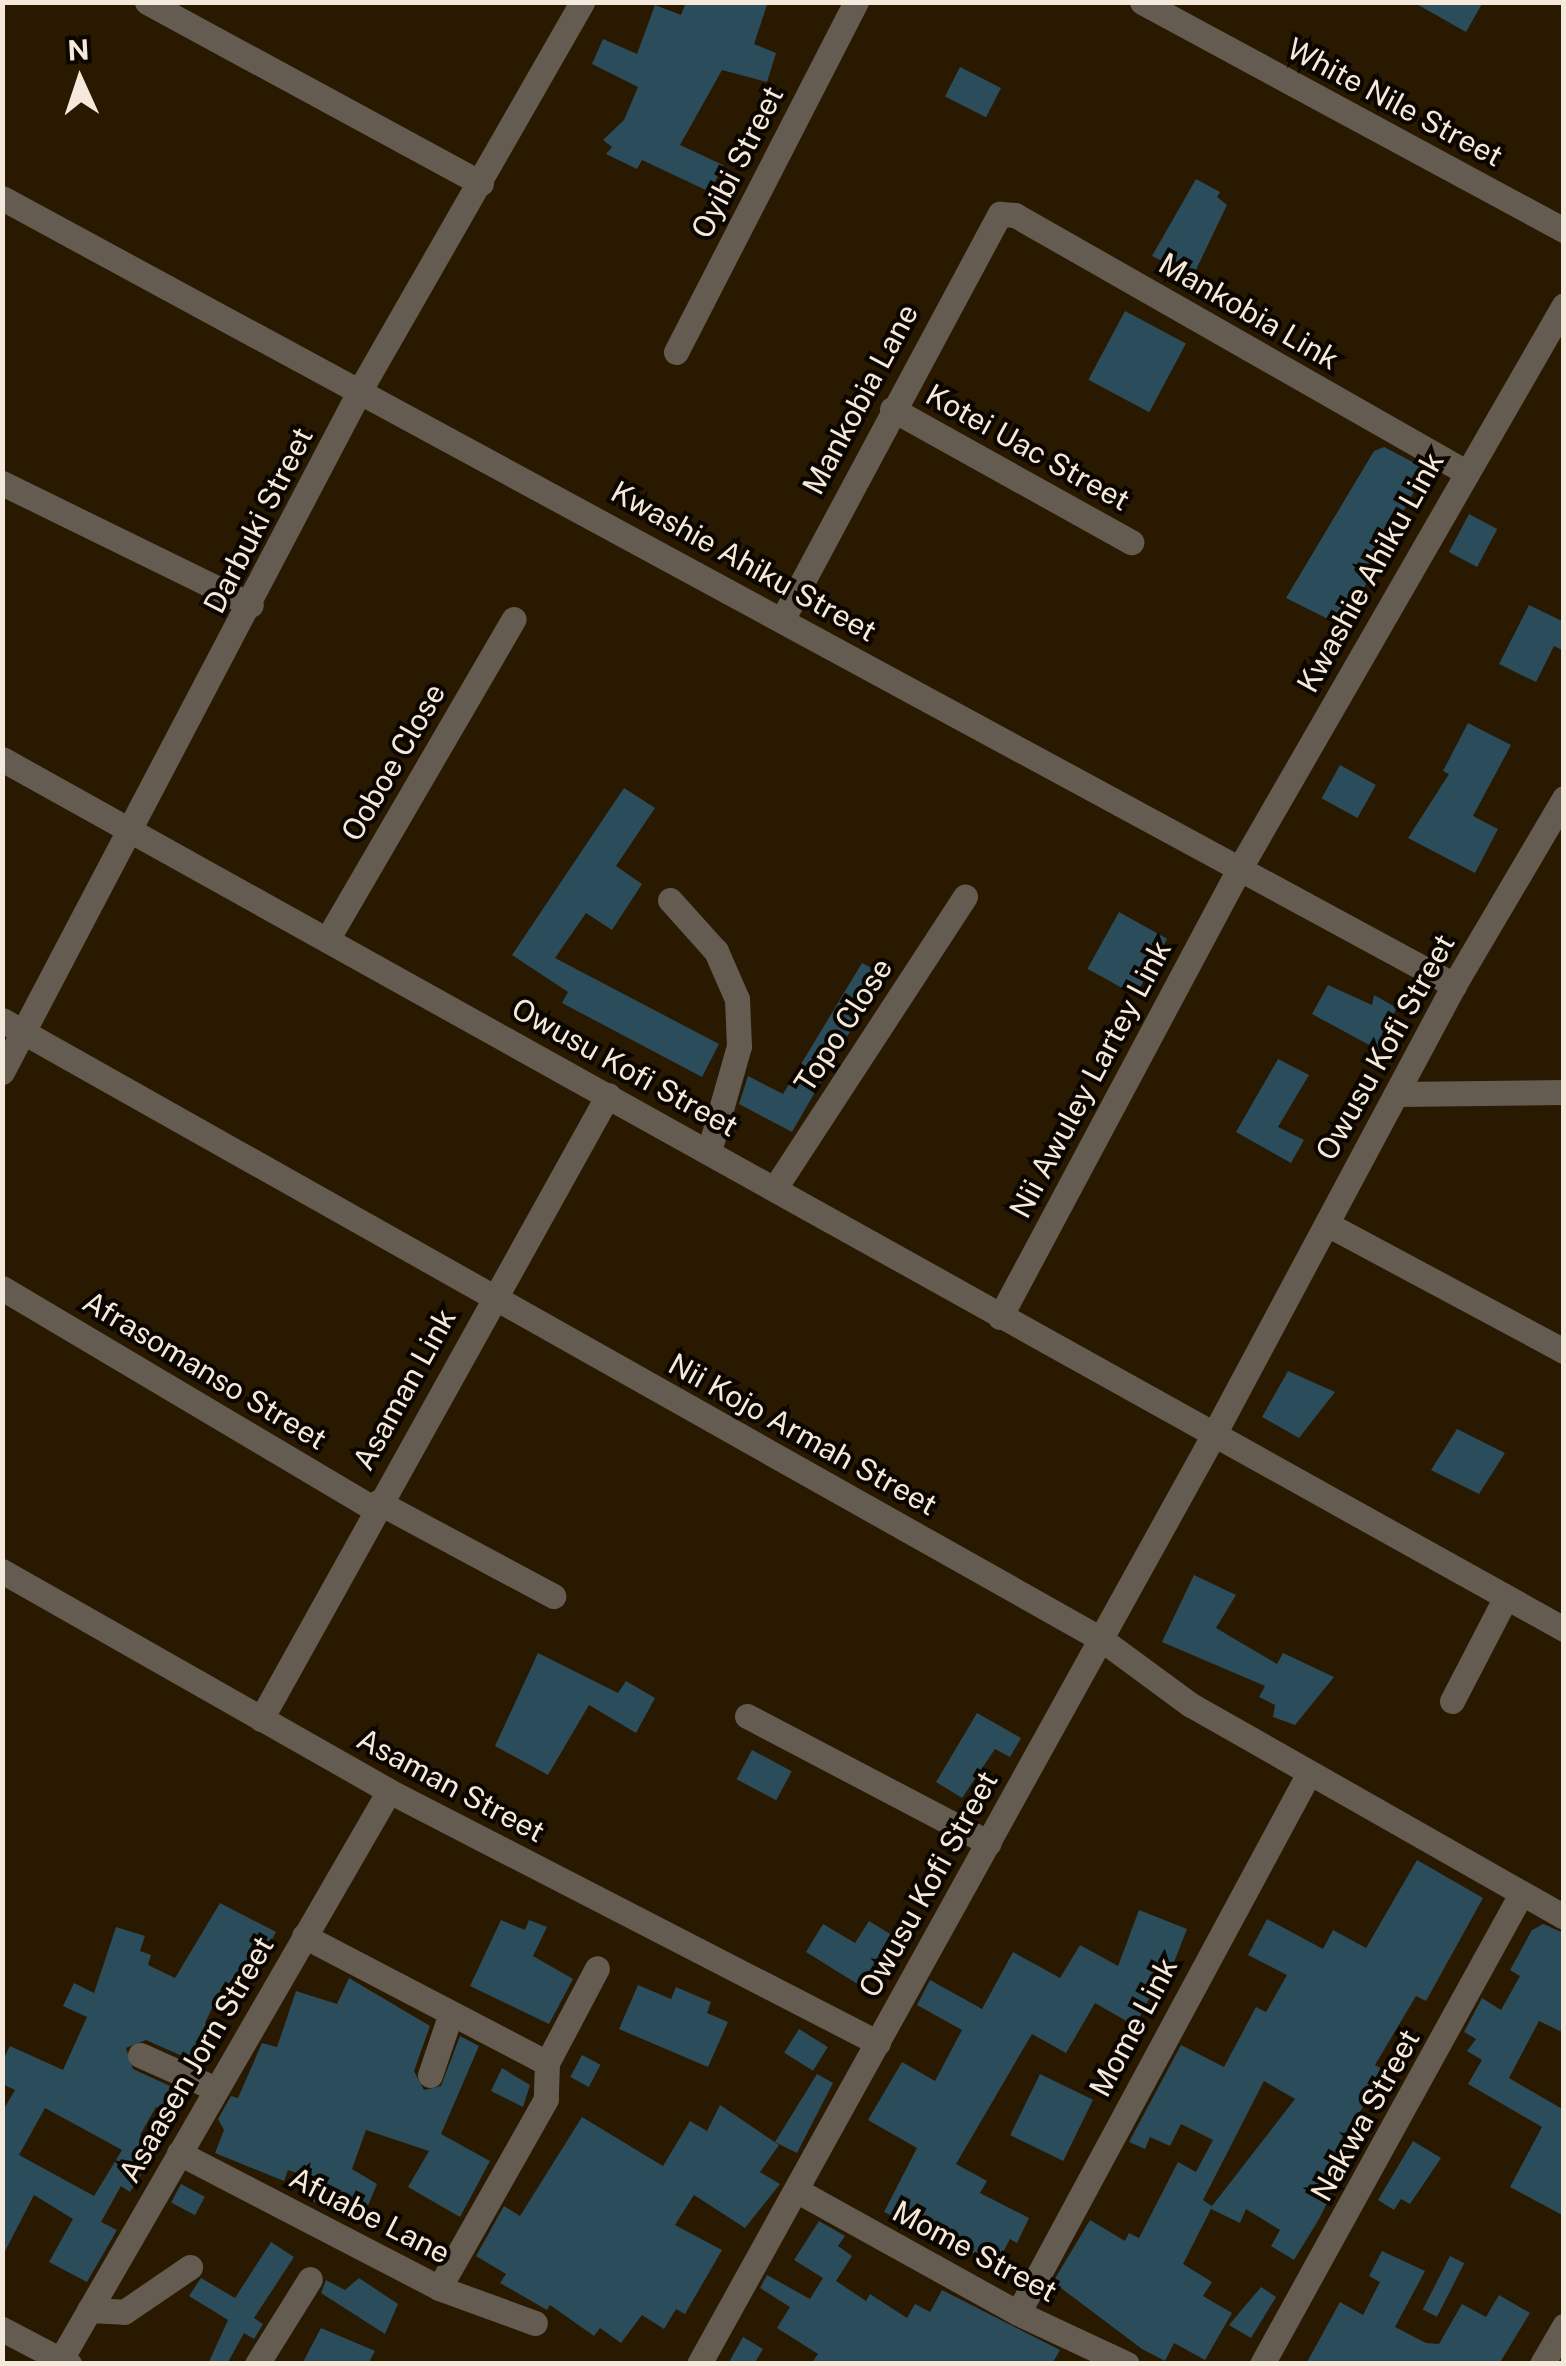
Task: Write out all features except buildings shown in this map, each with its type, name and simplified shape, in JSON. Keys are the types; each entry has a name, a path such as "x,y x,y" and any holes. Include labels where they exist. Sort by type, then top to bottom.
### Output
{"street":[{"path":"148,2 482,183"},
{"name":"Darbuki Street","path":"2,1072 11,1024 129,830 251,605 360,390 482,183 582,2"},
{"name":"Oyibi Street","path":"676,352 856,2"},
{"name":"White Nile Street","path":"1159,6 1564,230"},
{"name":"Kwashie Ahiku Street","path":"2,198 783,618 1238,873 1454,985"},
{"name":"Mankobia Lane","path":"783,618 1000,214"},
{"name":"Mankobia Link","path":"1000,214 1016,216 1464,471"},
{"name":"Kwashie Ahiku Link","path":"1238,873 1464,471 1564,305"},
{"name":"Kotei Uac Street","path":"892,409 1131,542"},
{"path":"2,484 251,605"},
{"name":"Ooboe Close","path":"328,938 514,619"},
{"name":"Owusu Kofi Street","path":"2,759 1564,1629"},
{"name":"Owusu Kofi Street","path":"699,2364 1102,1639 1454,985 1564,798"},
{"name":"Nii Awuley Lartey Link","path":"1000,1316 1238,873"},
{"name":"Topo Close","path":"775,1188 965,897"},
{"path":"670,900 716,951 737,998 740,1046 710,1151"},
{"name":"Nii Kojo Armah Street","path":"11,1024 1102,1639 1176,1696 1564,1917"},
{"path":"1396,1094 1564,1092"},
{"name":"Asaman Link","path":"262,1719 376,1505 608,1095"},
{"path":"1326,1224 1564,1351"},
{"name":"Afrasomanso Street","path":"2,1288 376,1505 553,1596"},
{"name":"Asaman Street","path":"2,1571 389,1791 878,2042"},
{"path":"1452,1700 1506,1597"},
{"path":"747,1716 988,1843"},
{"name":"Mome Link","path":"1018,2313 1309,1773"},
{"name":"Asaasen Jorn Street","path":"65,2362 89,2310 389,1791"},
{"name":"Nakwa Street","path":"1262,2364 1521,1894"},
{"path":"304,1936 547,2064"},
{"path":"438,2288 546,2099 547,2064 596,1968"},
{"path":"430,2075 451,2012"},
{"path":"140,2055 216,2089"},
{"name":"Afuabe Lane","path":"180,2153 438,2288 535,2322"},
{"name":"Mome Street","path":"796,2190 1018,2313 1127,2364"},
{"path":"89,2310 124,2312 190,2267"},
{"path":"257,2364 310,2280"},
{"path":"1542,2364 1564,2326"},
{"path":"2,2329 65,2362"}]}
